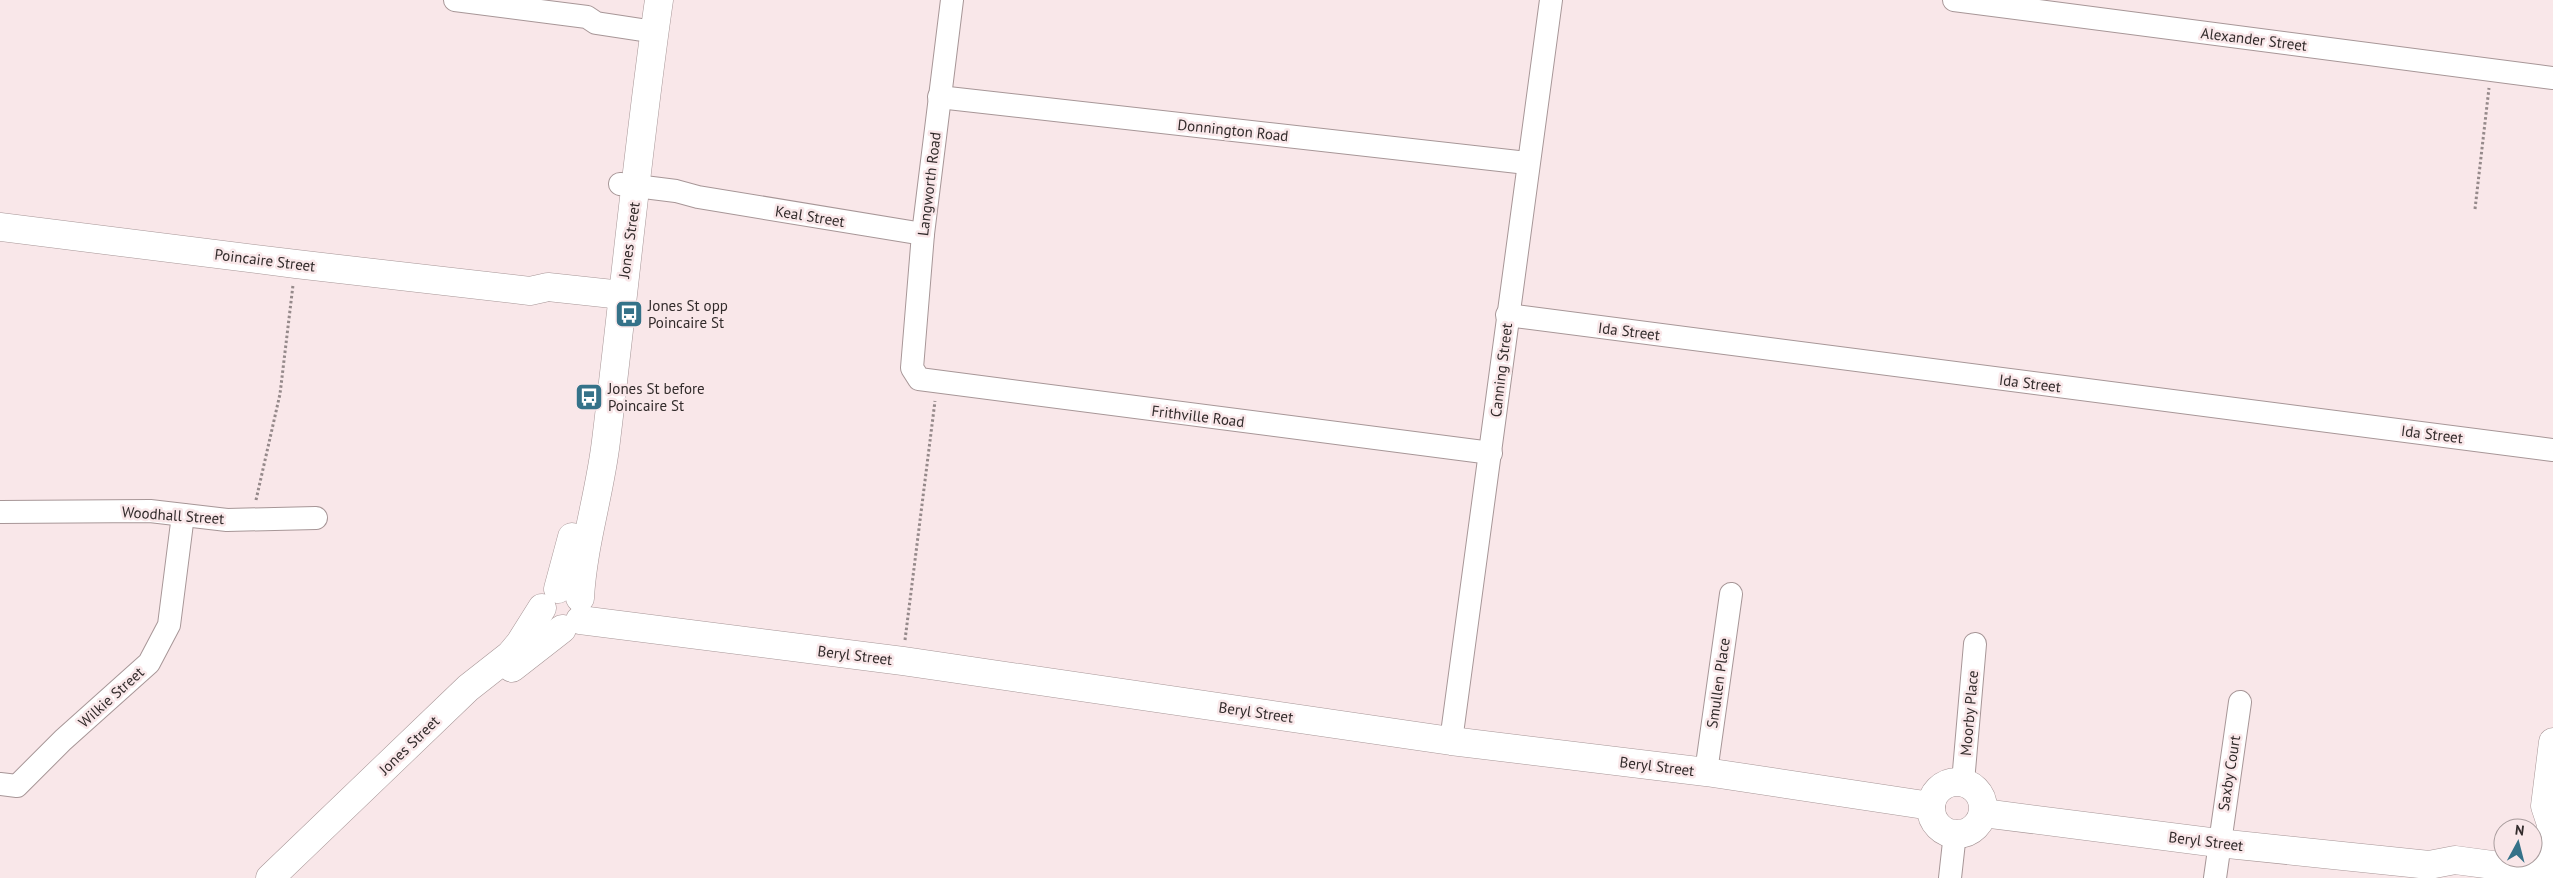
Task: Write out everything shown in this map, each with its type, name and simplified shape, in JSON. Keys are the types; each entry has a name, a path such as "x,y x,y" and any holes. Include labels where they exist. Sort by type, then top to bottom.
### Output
{"street":[{"path":"455,0 587,17 596,23 649,17"},
{"name":"Langworth Road","path":"912,368 922,234 952,0"},
{"name":"Canning Street","path":"1451,741 1551,0"},
{"name":"Alexander Street","path":"1954,0 2553,78"},
{"name":"Jones Street","path":"291,878 486,691 564,609 585,551 601,478 614,301 649,17"},
{"name":"Donnington Road","path":"939,97 1528,163"},
{"name":"Keal Street","path":"627,193 676,191 698,197 922,234"},
{"name":"Poincaire Street","path":"0,227 530,291 548,299 614,301"},
{"name":"Ida Street","path":"1507,315 2553,450"},
{"name":"Frithville Road","path":"912,368 919,379 937,382 1490,453"},
{"name":"Woodhall Street","path":"0,512 150,510 228,520 316,518"},
{"name":"Wilkie Street","path":"0,784 17,786 63,740 149,663 169,625 183,515"},
{"name":"Smullen Place","path":"1706,772 1731,594"},
{"name":"Jones Street","path":"270,878 468,688 510,655 520,643 564,609"},
{"name":"Beryl Street","path":"564,609 903,661 1451,741 1706,772 1931,806"},
{"name":"Moorby Place","path":"1963,782 1975,644"},
{"name":"Saxby Court","path":"2215,878 2218,843 2240,702"},
{"path":"2537,871 2551,824 2538,817 2553,742"},
{"path":"1963,782 1971,786 1980,795 1983,813 1973,828 1955,834 1938,825 1933,818 1931,806 1933,797 1941,787 1950,783 1963,782"},
{"name":"Beryl Street","path":"1983,813 2218,843 2429,865 2455,860 2537,871"},
{"path":"1950,878 1955,834"},
{"name":"Beryl Street","path":"2429,865 2453,878"}],"path":[{"path":"2475,209 2491,70"},
{"path":"255,519 256,497 280,394 296,264"},
{"path":"903,661 937,382"}],"place":[{"name":"Jones St opp Poincaire St","path":"629,314"},
{"name":"Jones St before Poincaire St","path":"589,397"}]}
